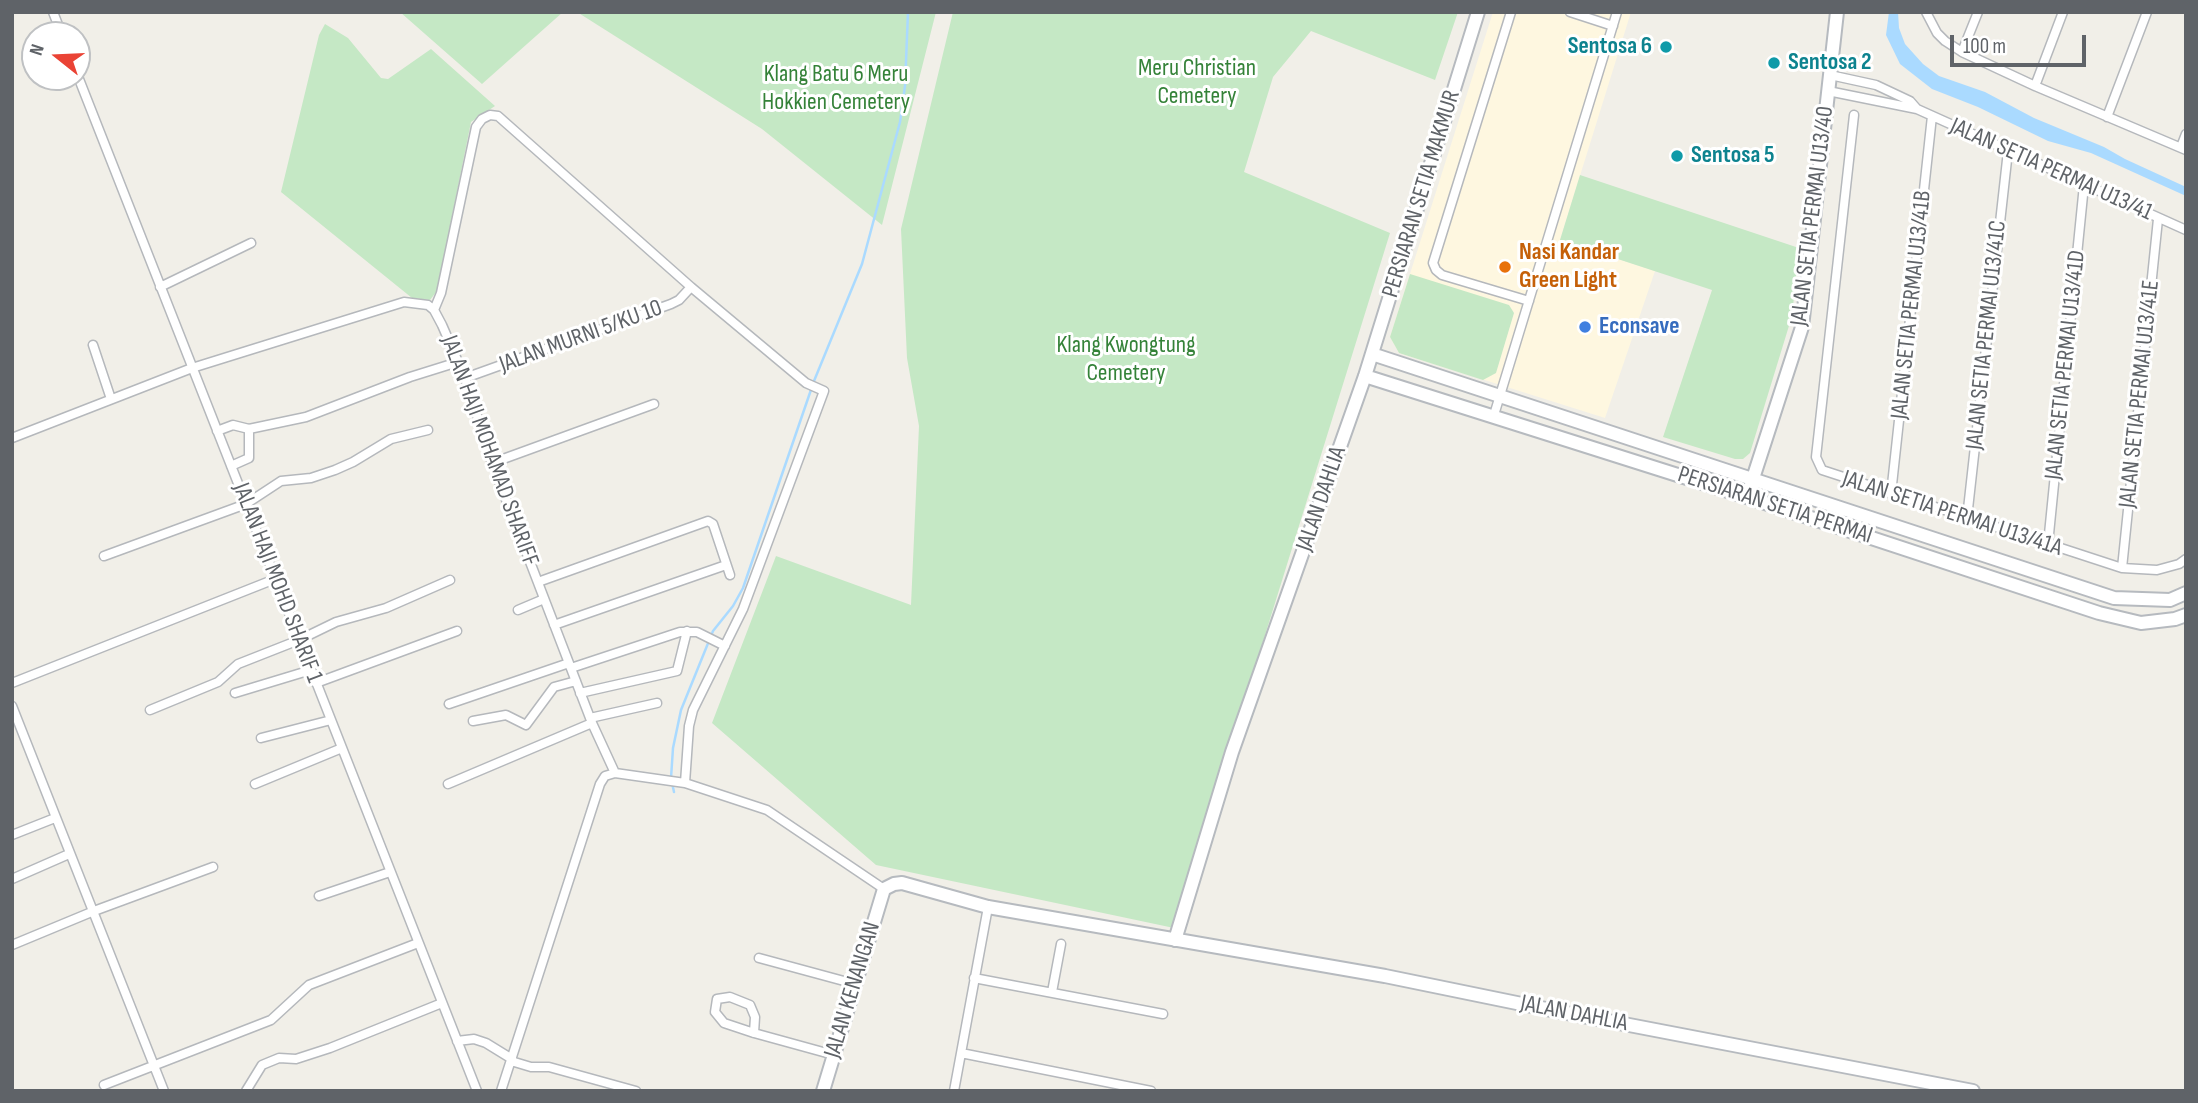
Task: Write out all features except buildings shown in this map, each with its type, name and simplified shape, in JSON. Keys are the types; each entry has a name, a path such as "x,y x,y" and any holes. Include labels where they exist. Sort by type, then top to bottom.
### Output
{"street":[{"name":"PERSIARAN SETIA MAKMUR","path":"1365,376 1478,12"},
{"path":"1511,12 1433,263 1442,275 1529,301"},
{"path":"1570,12 1613,26"},
{"path":"1494,415 1617,12"},
{"name":"JALAN SETIA PERMAI U13/40","path":"1747,497 1802,327 1837,12"},
{"path":"1926,12 1937,33 1962,52 2183,149 2186,134"},
{"path":"1962,52 1978,12"},
{"path":"2035,86 2063,12"},
{"path":"2107,117 2147,12"},
{"name":"JALAN SETIA PERMAI U13/41","path":"1830,75 1876,85 1910,101 1917,109"},
{"name":"JALAN HAJI MOHD SHARIF 1","path":"84,91 477,1091"},
{"name":"JALAN SETIA PERMAI U13/41","path":"1828,91 1917,109 2186,230"},
{"path":"434,310 441,293 476,127 482,118 489,115 498,116 691,287 806,383 824,391 743,609 693,710 677,781"},
{"name":"JALAN SETIA PERMAI U13/41A","path":"1854,115 1816,457 1822,470 2122,568 2157,570 2179,564 2186,559"},
{"name":"JALAN SETIA PERMAI U13/41B","path":"1891,494 1932,116"},
{"name":"JALAN SETIA PERMAI U13/41C","path":"1966,518 2008,151"},
{"name":"JALAN SETIA PERMAI U13/41D","path":"2048,544 2084,185"},
{"name":"JALAN SETIA PERMAI U13/41E","path":"2122,568 2158,219"},
{"path":"160,286 251,243"},
{"name":"JALAN MURNI 5/KU 10","path":"465,378 671,304 679,300 691,287"},
{"name":"JALAN HAJI MOHAMAD SHARIFF","path":"12,438 192,368 404,302 428,305 434,310 465,378 492,463 580,693 615,773"},
{"path":"93,345 111,399"},
{"name":"PERSIARAN SETIA PERMAI","path":"1372,354 2114,598 2170,600 2186,593"},
{"path":"217,431 233,425 249,429 315,415 411,377 458,362"},
{"name":"PERSIARAN SETIA PERMAI","path":"1365,376 1494,415 2099,613 2141,623 2175,620 2186,615"},
{"name":"JALAN DAHLIA","path":"1175,940 1232,752 1365,376"},
{"path":"492,463 654,404"},
{"path":"231,466 249,458 249,429"},
{"path":"104,556 246,504 281,481 311,478 335,470 391,439 428,430"},
{"path":"538,582 708,521 712,524 730,575"},
{"path":"554,625 726,565"},
{"path":"12,683 275,579"},
{"path":"150,710 218,682 238,664 336,622 386,608 450,580"},
{"path":"518,610 544,598"},
{"path":"316,683 457,631"},
{"path":"449,704 687,631 697,632 725,646"},
{"path":"580,693 677,671 687,631"},
{"path":"235,693 311,670"},
{"path":"473,721 495,715 508,715 526,724 554,687 576,681"},
{"path":"449,783 591,720 657,703"},
{"path":"12,706 163,1091"},
{"path":"261,738 331,720"},
{"path":"256,784 341,748"},
{"path":"501,1091 604,776 615,773 677,781 767,810 884,889"},
{"path":"12,835 55,818"},
{"path":"12,879 68,854"},
{"path":"12,945 213,867"},
{"path":"319,896 390,872"},
{"name":"JALAN DAHLIA","path":"884,889 902,883 988,907 1385,976 1973,1091"},
{"name":"JALAN KENANGAN","path":"823,1091 884,889"},
{"path":"954,1091 988,907"},
{"path":"104,1085 271,1020 309,985 418,943"},
{"path":"1052,992 1060,944"},
{"path":"759,958 855,984"},
{"path":"974,978 1163,1014"},
{"path":"754,1033 755,1017 750,1005 730,997 716,999 715,1012 724,1023 754,1033 834,1055"},
{"path":"246,1091 262,1065 279,1058 296,1059 330,1048 442,1003"},
{"path":"457,1041 474,1039 486,1043 511,1060 531,1067 549,1067 636,1091"},
{"path":"961,1054 1151,1091"}],"shaded area":[{"path":"1493,12 1631,12 1560,240 1655,271 1605,418 1399,353 1390,337"}],"green space":[{"path":"400,12 563,12 482,84"},
{"name":"Klang Batu 6 Meru Hokkien Cemetery","path":"577,12 936,12 882,225 762,129"},
{"name":"Klang Kwongtung Cemetery","path":"953,12 1458,12 1435,80 1311,31 1273,77 1244,172 1390,233 1174,928 876,865 712,723 776,556 911,605 919,426 907,358 901,229"},
{"path":"325,24 348,38 381,78 388,79 431,49 495,106 471,122 437,291 430,300 412,298 281,192 319,35"},
{"path":"1580,175 1799,248 1792,316 1750,453 1743,459 1735,459 1663,437 1712,290 1560,240"},
{"path":"1410,274 1509,305 1514,313 1496,373 1483,380 1399,353 1390,337"}],"water":[{"path":"1889,12 1898,12 1899,28 1905,44 1923,64 1939,76 1985,92 2034,118 2104,147 2186,187 2186,196 2091,153 2048,141 1978,107 1932,89 1900,64 1886,35"}],"waterway":[{"path":"674,792 671,778 673,748 681,710 713,631 743,588 814,381 862,264 900,122 905,86 908,12"}],"place":[{"name":"Sentosa 6","path":"1666,47"},
{"name":"Sentosa 2","path":"1774,63"},
{"name":"Sentosa 5","path":"1677,156"},
{"name":"Nasi Kandar Green Light","path":"1505,267"},
{"name":"Econsave","path":"1585,327"}],"park label":[{"name":"Meru Christian Cemetery","path":"1197,83"}]}
